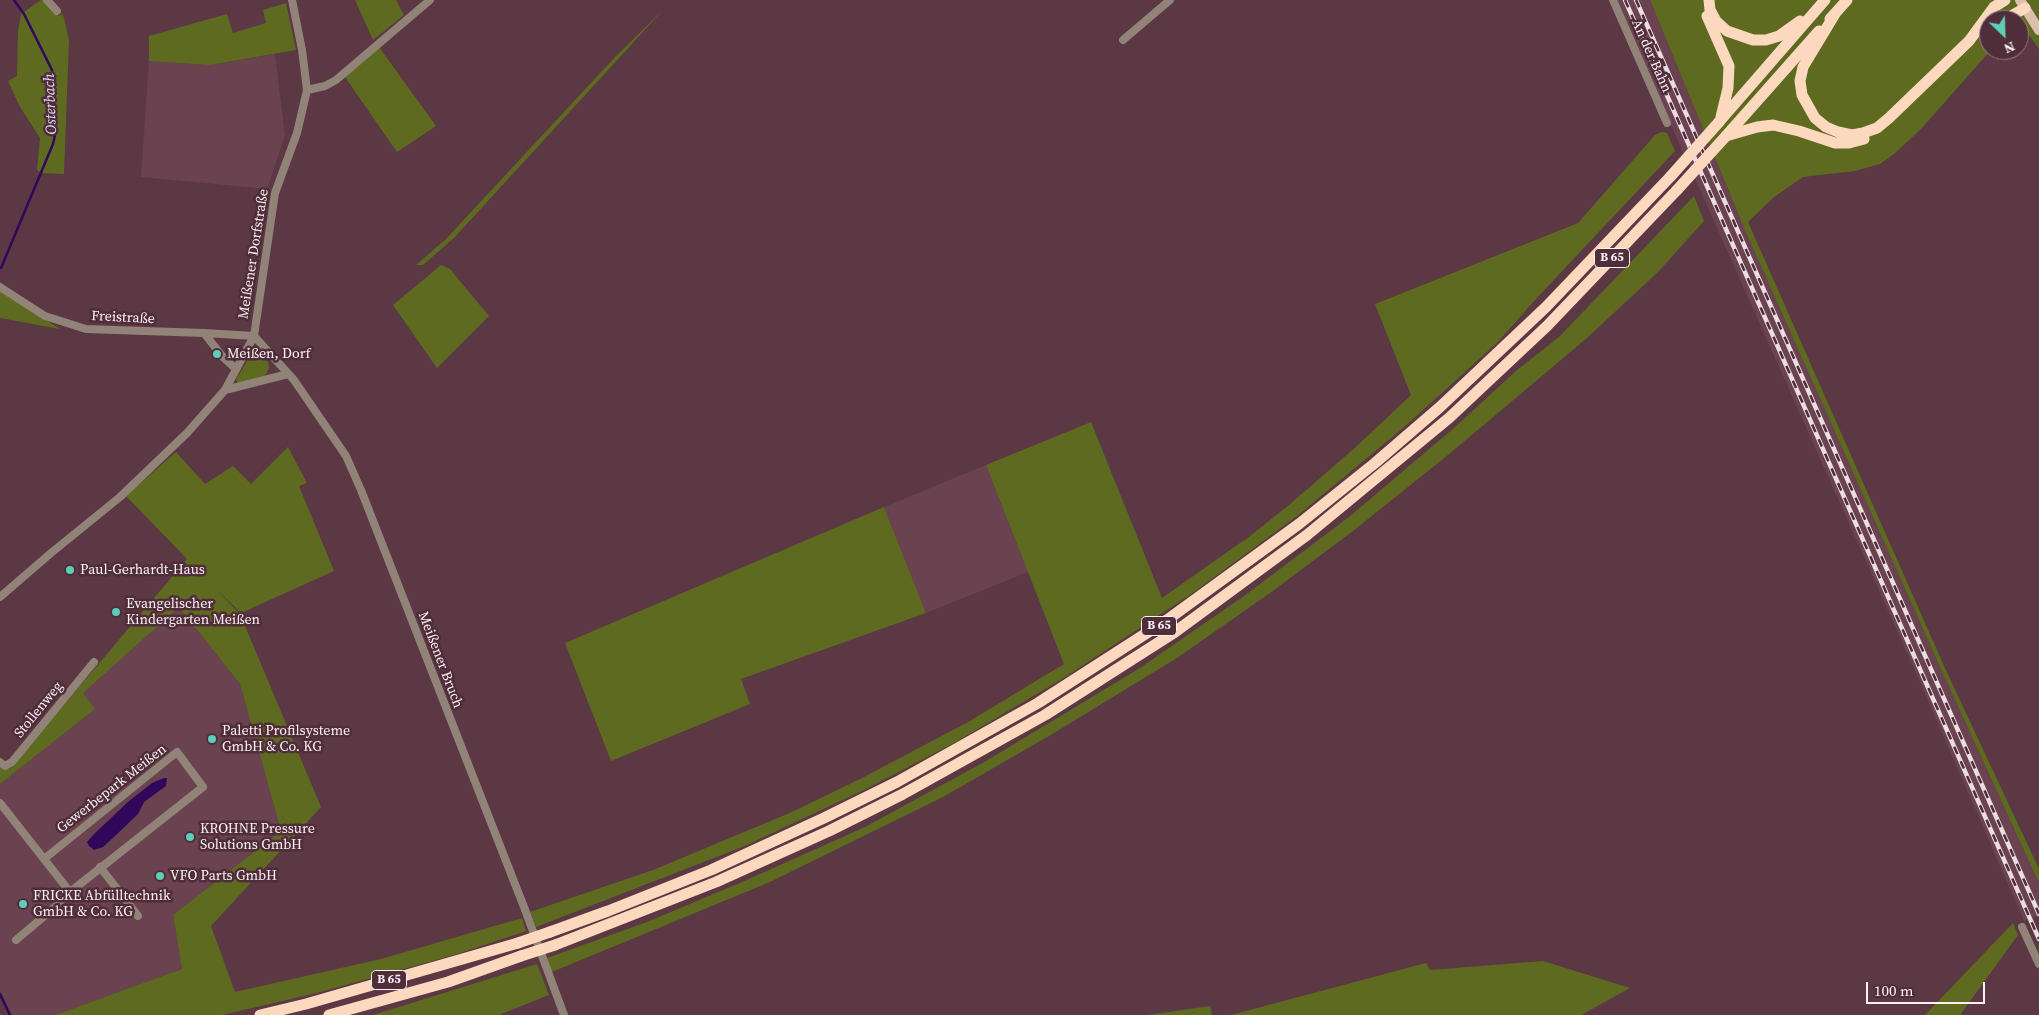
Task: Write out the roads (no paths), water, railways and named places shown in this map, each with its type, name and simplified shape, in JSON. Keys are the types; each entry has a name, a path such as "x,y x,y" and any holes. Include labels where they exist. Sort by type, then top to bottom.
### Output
{"highway":[{"path":"1703,0 1706,12 1729,66 1728,88 1719,122"},
{"path":"1709,0 1710,10 1716,21 1727,31 1753,40 1771,39 1779,36 1796,25 1824,1"},
{"name":"B 65","path":"329,1015 448,982 554,945 716,882 829,831 904,794 1045,714 1175,632 1307,535 1449,418 1547,326 1677,190 1782,70 1847,0"},
{"path":"1992,10 2005,0"},
{"name":"B 65","path":"260,1015 315,1001 550,932 711,870 824,818 932,763 1038,703 1167,620 1299,524 1375,463 1440,407 1546,307 1671,176 1824,1"},
{"path":"1835,14 1803,67 1800,81 1802,95 1815,118 1826,127 1852,135 1877,128 1889,118 1969,41 1979,28"},
{"path":"1726,136 1757,127 1773,125 1783,126 1834,143 1849,143 1874,136 1979,38"}],"main road":[{"path":"2023,4 2039,30"}],"street":[{"path":"48,0 58,10"},
{"name":"Meißener Dorfstraße","path":"0,597 142,477 187,433 225,390 254,336 275,193 297,133 307,90 302,50 292,0"},
{"path":"307,90 325,86 336,80 430,0"},
{"path":"1123,40 1170,0"},
{"name":"An der Bahn","path":"1613,0 1667,123"},
{"name":"Freistraße","path":"0,287 45,316 86,329 204,332 254,336"},
{"path":"204,332 222,356 236,369"},
{"name":"Meißener Bruch","path":"254,336 288,374 346,456 524,907 564,1015"},
{"path":"225,390 288,374"},
{"name":"Stollenweg","path":"0,762 5,766 12,762 94,662"},
{"name":"Gewerbepark Meißen","path":"16,940 70,892 203,787 177,752 44,859"},
{"path":"0,803 70,892"},
{"path":"100,868 138,916"},
{"path":"2022,926 2039,964"}],"waterway":[{"name":"Osterbach","path":"1,268 53,144 55,135 52,70 24,14 14,0"},
{"name":"Osterbach","path":"0,994 10,1015"}],"railway":[{"path":"1625,0 2039,939"},
{"path":"1636,0 2039,914"}],"place":[{"name":"Meißen, Dorf","path":"217,354"},
{"name":"Paul-Gerhardt-Haus","path":"70,570"},
{"name":"Evangelischer Kindergarten Meißen","path":"116,612"},
{"name":"Paletti Profilsysteme GmbH & Co. KG","path":"212,739"},
{"name":"KROHNE Pressure Solutions GmbH","path":"190,837"},
{"name":"VFO Parts GmbH","path":"160,876"},
{"name":"FRICKE Abfülltechnik GmbH & Co. KG","path":"23,904"}]}
